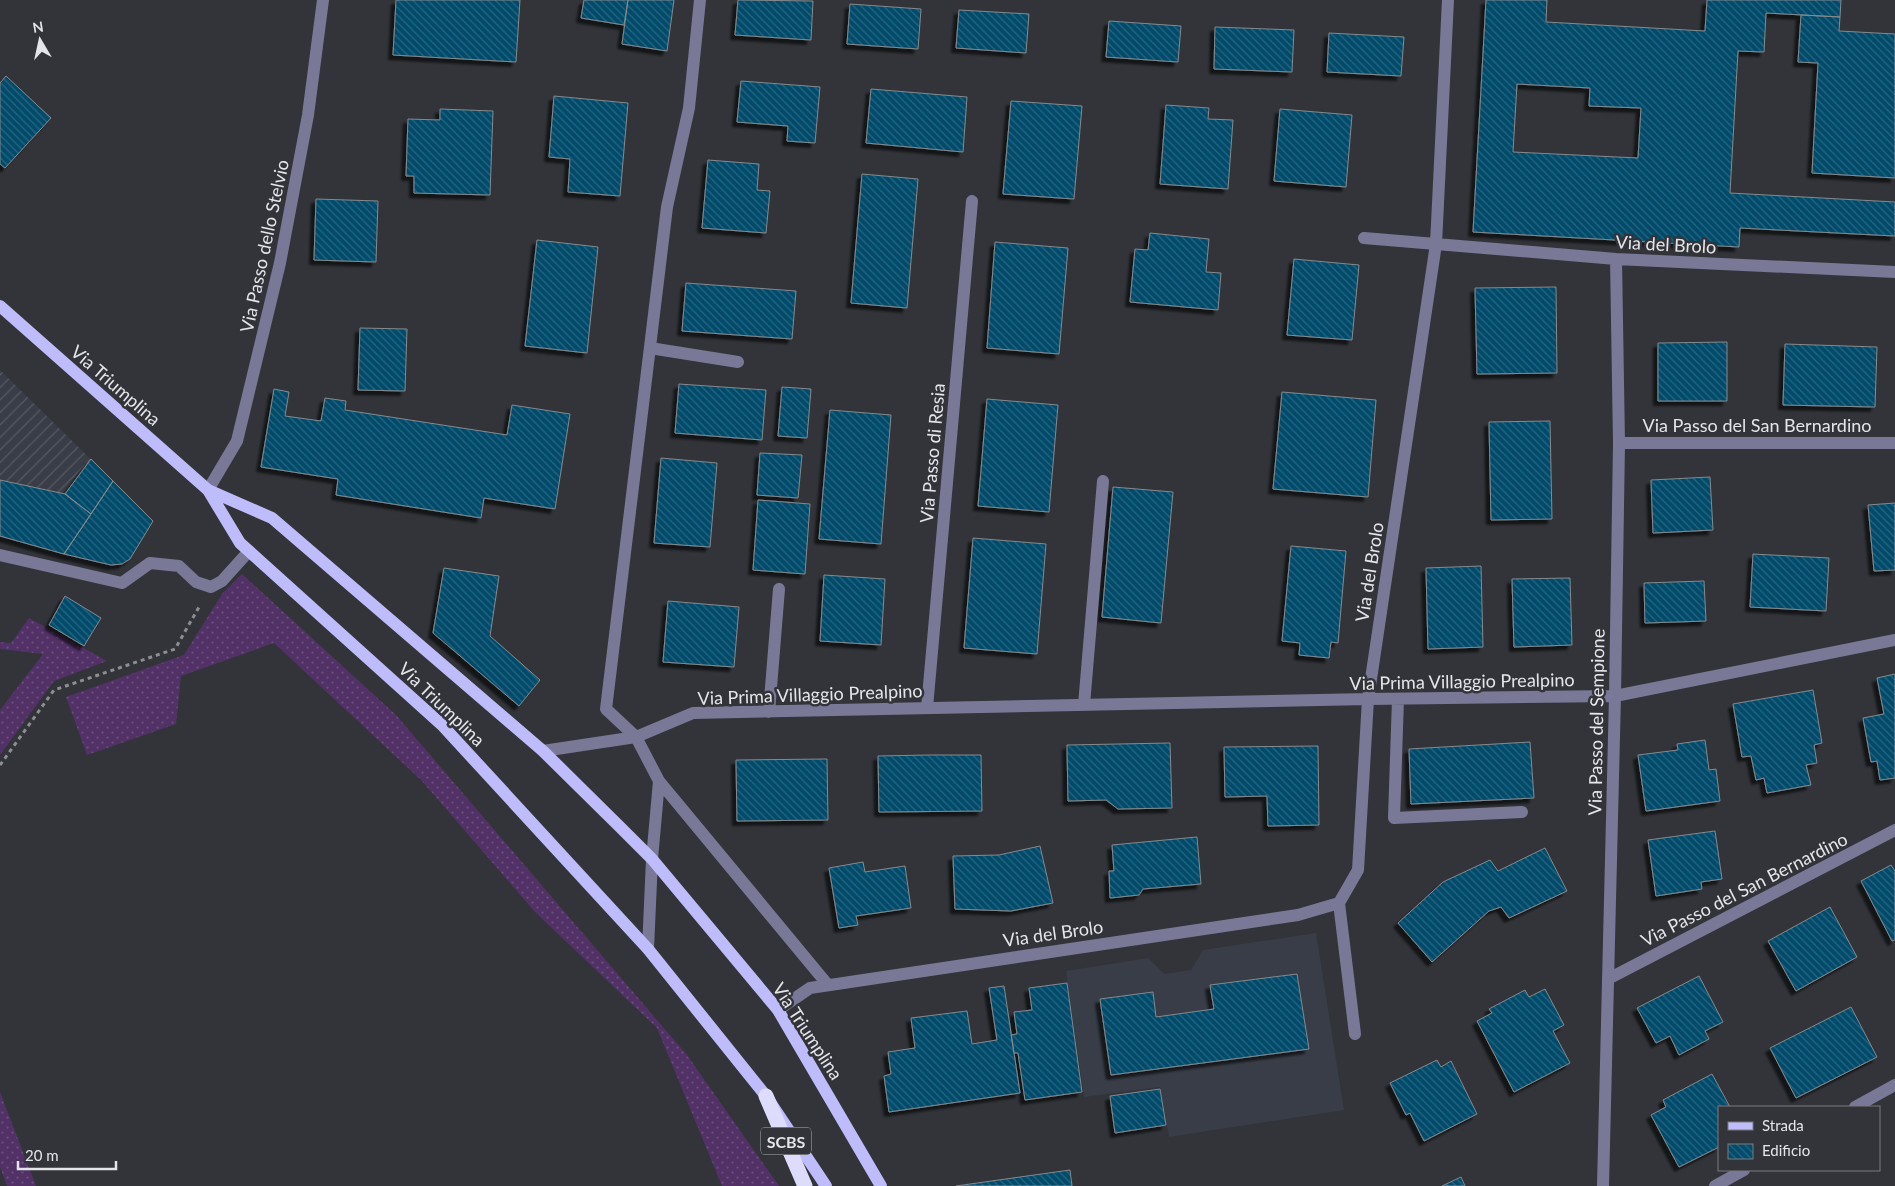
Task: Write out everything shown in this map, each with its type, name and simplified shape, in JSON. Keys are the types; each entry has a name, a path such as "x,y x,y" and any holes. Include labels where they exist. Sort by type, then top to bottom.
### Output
{"highway":[{"name":"SCBS","path":"766,1096 805,1186"}],"main road":[{"name":"Via Triumplina","path":"0,306 208,490 240,543 442,724 648,949 766,1096 826,1186"},
{"name":"Via Triumplina","path":"208,490 272,518 543,751 652,859 778,1010 881,1186"}],"street":[{"name":"Via Passo dello Stelvio","path":"208,490 237,441 280,263 308,116 323,0"},
{"path":"700,0 689,108 667,207 606,709 636,737 659,781 828,985"},
{"name":"Via del Brolo","path":"778,1010 810,988 1298,915 1340,902 1358,870 1368,700 1436,244 1448,0"},
{"name":"Via Passo di Resia","path":"927,708 972,201"},
{"name":"Via del Brolo","path":"1364,238 1616,259 1895,272"},
{"name":"Via Passo del Sempione","path":"1603,1186 1619,443 1616,259"},
{"path":"650,348 738,362"},
{"name":"Via Passo del San Bernardino","path":"1619,443 1895,443"},
{"path":"1084,705 1103,481"},
{"path":"0,556 122,583 150,563 179,566 196,582 211,587 222,581 249,552"},
{"path":"769,712 779,589"},
{"name":"Via Prima Villaggio Prealpino","path":"543,751 636,737 693,713 1615,696 1895,640"},
{"path":"1398,699 1394,818 1522,812"},
{"path":"648,949 652,859 659,781"},
{"name":"Via Passo del San Bernardino","path":"1608,979 1895,830"},
{"path":"1340,902 1355,1034"},
{"path":"1857,1106 1895,1085"},
{"path":"1715,1186 1742,1171"}],"path":[{"path":"0,765 54,690 175,649 211,587"}],"shaded area":[{"path":"0,370 113,481 64,554 0,536"},
{"path":"242,574 396,715 687,1055 779,1186 722,1186 657,1028 535,912 421,780 274,643 181,676 176,724 87,755 66,697 184,655 222,594"},
{"path":"29,618 107,661 54,681 0,755 0,710 43,654 0,649 0,642 11,643"},
{"path":"1316,933 1344,1110 1169,1137 1160,1087 1084,1097 1066,971 1148,958 1164,974 1191,970 1203,950"},
{"path":"0,1092 36,1186 7,1186 0,1167"}],"building":[{"path":"396,0 520,0 516,62 393,55"},
{"path":"584,0 628,0 624,25 581,18"},
{"path":"628,0 674,0 667,51 622,44"},
{"path":"738,0 813,1 811,40 735,35"},
{"path":"1486,0 1547,0 1546,22 1705,31 1707,0 1841,0 1840,17 1766,13 1764,52 1738,51 1730,193 1895,202 1895,236 1740,228 1739,247 1473,232","holes":["1517,84 1590,88 1589,106 1641,108 1638,158 1513,152"]},
{"path":"850,4 921,9 918,49 847,44"},
{"path":"959,10 1029,14 1026,53 956,48"},
{"path":"1801,15 1840,17 1839,31 1895,34 1895,178 1812,173 1818,63 1798,62"},
{"path":"1109,21 1181,26 1178,62 1106,57"},
{"path":"1215,27 1294,30 1292,72 1214,69"},
{"path":"1329,33 1404,37 1401,76 1327,72"},
{"path":"6,76 51,118 5,168 0,164 0,83"},
{"path":"741,81 820,87 815,143 787,141 788,126 737,122"},
{"path":"871,89 967,97 963,152 866,143"},
{"path":"554,96 628,103 620,196 568,192 570,159 549,157"},
{"path":"1011,101 1082,106 1074,199 1003,194"},
{"path":"1166,105 1209,108 1208,119 1233,120 1228,189 1160,184"},
{"path":"440,109 493,111 490,195 414,193 414,176 406,176 408,119 440,120"},
{"path":"1280,109 1352,115 1346,187 1274,181"},
{"path":"708,160 759,164 757,190 770,191 766,233 702,228"},
{"path":"862,174 918,179 907,308 851,303"},
{"path":"316,199 378,201 376,262 314,260"},
{"path":"1150,233 1209,239 1206,272 1221,273 1218,310 1130,302 1135,249 1148,250"},
{"path":"537,240 598,247 587,353 525,346"},
{"path":"995,242 1068,248 1059,354 987,348"},
{"path":"1294,259 1359,265 1352,340 1287,335"},
{"path":"686,283 796,291 792,339 682,331"},
{"path":"1556,287 1557,373 1477,374 1475,288"},
{"path":"360,328 407,329 405,391 358,390"},
{"path":"1727,342 1727,401 1658,401 1658,343"},
{"path":"1785,344 1877,347 1875,407 1783,405"},
{"path":"679,384 766,390 762,440 675,433"},
{"path":"782,387 811,389 807,438 778,436"},
{"path":"274,389 289,392 285,416 321,421 325,398 346,401 345,410 507,435 512,405 570,414 555,509 484,498 481,518 336,495 338,479 261,467"},
{"path":"1282,392 1376,400 1368,497 1273,489"},
{"path":"987,399 1058,405 1049,512 978,506"},
{"path":"830,410 891,415 881,544 819,539"},
{"path":"1550,421 1552,519 1491,520 1489,422"},
{"path":"760,453 802,455 798,498 757,495"},
{"path":"661,458 717,463 710,547 654,543"},
{"path":"91,459 113,481 91,514 65,494"},
{"path":"1710,477 1713,530 1653,533 1651,480"},
{"path":"0,480 65,494 91,514 64,554 0,536"},
{"path":"113,481 153,521 130,559 122,564 111,565 64,554"},
{"path":"1113,487 1173,492 1161,623 1102,617"},
{"path":"758,500 810,504 805,574 753,570"},
{"path":"1895,503 1895,570 1874,571 1868,505"},
{"path":"973,538 1046,544 1037,654 964,648"},
{"path":"1291,546 1346,551 1338,643 1331,642 1329,658 1299,655 1300,643 1282,641"},
{"path":"1753,554 1829,558 1826,611 1750,607"},
{"path":"1481,566 1483,647 1428,649 1426,568"},
{"path":"444,568 499,576 490,636 540,680 519,706 433,633"},
{"path":"824,575 885,579 881,645 820,641"},
{"path":"1570,578 1572,645 1514,647 1512,579"},
{"path":"1704,581 1706,621 1645,623 1644,583"},
{"path":"65,596 101,618 84,646 49,625"},
{"path":"668,601 739,607 734,667 663,662"},
{"path":"1895,674 1895,778 1880,780 1877,761 1871,762 1863,718 1884,714 1877,678"},
{"path":"1813,690 1822,743 1814,745 1817,763 1806,765 1811,785 1767,793 1764,778 1756,780 1751,756 1742,757 1733,704"},
{"path":"1705,740 1709,770 1716,769 1720,801 1646,811 1638,755 1678,750 1677,744"},
{"path":"1530,742 1534,798 1411,804 1409,749"},
{"path":"1170,743 1172,808 1118,809 1106,800 1068,801 1067,745"},
{"path":"1318,746 1319,825 1268,826 1267,796 1225,797 1224,747"},
{"path":"981,755 982,811 879,812 878,756"},
{"path":"827,759 828,820 737,821 736,760"},
{"path":"1715,831 1722,879 1701,882 1702,889 1656,896 1648,840"},
{"path":"1197,837 1201,884 1143,889 1139,895 1110,898 1109,871 1114,871 1112,845"},
{"path":"1040,846 1053,903 1011,911 955,909 953,856 999,855"},
{"path":"1545,848 1567,891 1509,918 1501,907 1489,911 1432,962 1398,923 1443,882 1490,860 1498,871"},
{"path":"863,862 865,872 905,866 911,908 856,916 858,925 839,928 829,868"},
{"path":"1891,865 1895,871 1895,940 1892,941 1861,881"},
{"path":"1830,907 1857,957 1796,991 1768,941"},
{"path":"1297,974 1309,1049 1111,1075 1100,999 1153,992 1156,1017 1214,1009 1210,985"},
{"path":"1699,976 1723,1022 1705,1031 1709,1039 1679,1055 1670,1036 1656,1043 1637,1008"},
{"path":"1067,983 1082,1092 1025,1100 1018,1053 1014,1053 1011,1035 1017,1034 1014,1012 1032,1010 1029,988"},
{"path":"1004,986 1020,1093 889,1112 884,1076 891,1074 888,1052 915,1048 911,1018 967,1011 972,1044 997,1040 989,988"},
{"path":"1545,989 1564,1025 1553,1031 1570,1063 1514,1092 1477,1021 1492,1013 1489,1009 1525,990 1529,997"},
{"path":"1851,1007 1877,1057 1796,1098 1770,1048"},
{"path":"1437,1060 1441,1067 1451,1061 1477,1114 1424,1141 1410,1113 1406,1115 1390,1083"},
{"path":"1712,1074 1729,1106 1718,1106 1718,1148 1679,1167 1651,1115 1666,1107 1663,1100"},
{"path":"1160,1089 1166,1125 1115,1133 1110,1096"},
{"path":"1070,1170 1072,1186 956,1186"},
{"path":"1461,1177 1465,1186 1442,1186"}]}
